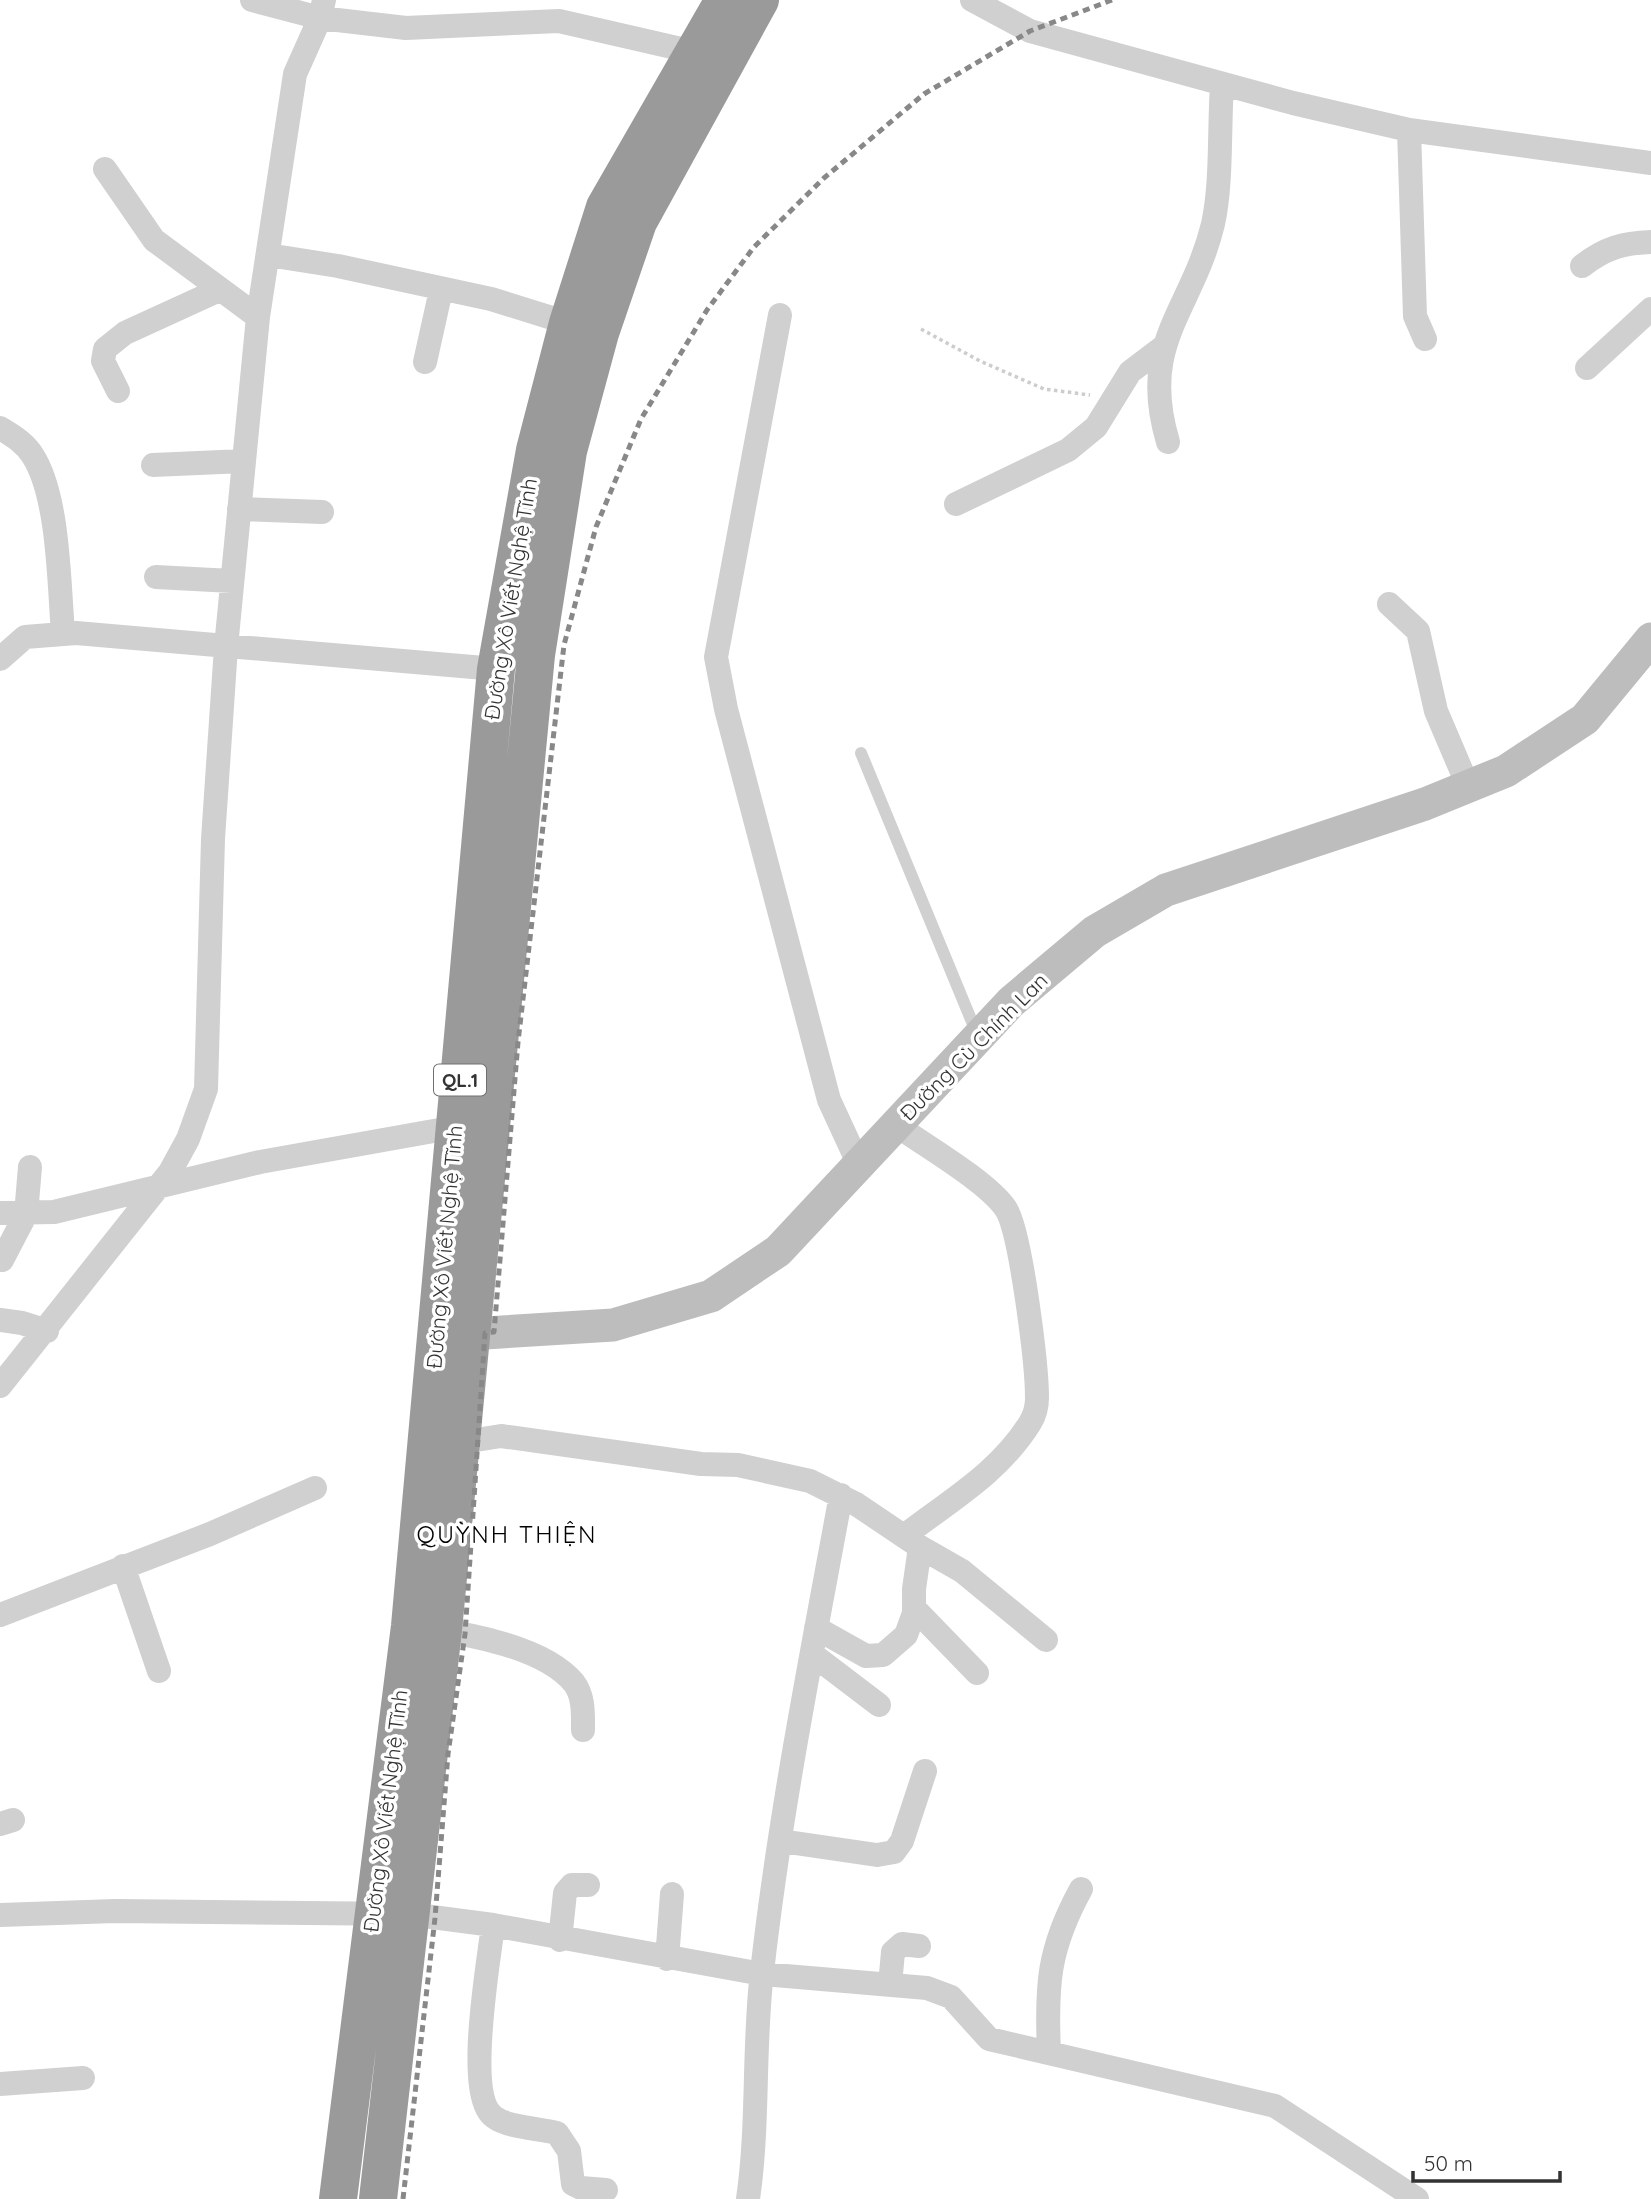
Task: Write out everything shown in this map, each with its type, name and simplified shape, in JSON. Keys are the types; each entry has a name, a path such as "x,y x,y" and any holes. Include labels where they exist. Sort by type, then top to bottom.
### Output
{"highway":[{"name":"Đường Xô Viết Nghệ Tĩnh","path":"455,1330 456,1127 496,669 534,450 568,323 605,207 724,0"},
{"name":"Đường Xô Viết Nghệ Tĩnh","path":"338,2199 391,1914 426,1628 455,1330 536,655 568,451 600,333 638,222 760,0"},
{"name":"Đường Xô Viết Nghệ Tĩnh","path":"378,2199 391,1914"}],"street":[{"path":"252,0 322,9 406,28 559,21 695,52"},
{"path":"972,0 1030,31 1180,70 1222,85 1409,130 1651,163"},
{"path":"0,1387 47,1331 170,1172 188,1139 206,1089 213,839 226,647 258,317 295,74 322,9"},
{"path":"1168,442 1159,412 1159,362 1212,226 1222,85"},
{"path":"1409,130 1415,316 1425,339"},
{"path":"105,169 154,240 258,317"},
{"path":"1583,266 1602,250 1626,243 1651,242"},
{"path":"268,255 338,265 491,299 568,323"},
{"path":"117,391 103,361 105,349 125,333 219,290"},
{"path":"425,362 441,290"},
{"path":"1587,368 1651,310"},
{"path":"780,315 716,657 726,709 829,1100 859,1165"},
{"path":"956,505 1068,450 1096,427 1130,372 1163,347"},
{"path":"0,428 23,445 38,467 55,533 63,634"},
{"path":"153,465 244,461"},
{"path":"239,509 322,512"},
{"path":"156,578 232,581"},
{"path":"1389,604 1418,631 1436,711 1468,786"},
{"path":"0,659 25,638 63,634 183,640 226,647 496,669"},
{"name":"Đường Cù Chính Lan","path":"455,1330 613,1325 711,1296 778,1251 1012,1001 1094,932 1166,890 1425,804 1506,771 1585,719 1651,639"},
{"path":"817,1628 855,1651 877,1657 906,1635 914,1608 912,1542 1011,1451 1031,1422 1037,1397 1024,1284 1011,1219 991,1192 896,1125"},
{"path":"0,1213 54,1212 260,1162 456,1127"},
{"path":"2,1260 26,1214 30,1167"},
{"path":"0,1320 47,1331"},
{"path":"444,1440 502,1436 701,1464 738,1465 810,1481 841,1496 973,1578 1046,1640"},
{"path":"0,1615 210,1534 315,1488"},
{"path":"748,2199 757,2115 762,1974 811,1654 841,1496"},
{"path":"123,1566 159,1671"},
{"path":"914,1608 977,1673"},
{"path":"426,1628 511,1647 557,1670 573,1682 578,1690 582,1700 583,1730"},
{"path":"811,1654 879,1706"},
{"path":"781,1841 877,1855 894,1852 902,1842 925,1771"},
{"path":"560,1940 565,1893 572,1885 589,1885"},
{"path":"1049,2053 1048,2002 1052,1954 1063,1922 1081,1889"},
{"path":"667,1959 672,1894"},
{"path":"0,1914 115,1911 391,1914 493,1925 560,1940 762,1974 939,1991 958,2003 983,2036 1275,2106 1417,2199"},
{"path":"493,1925 478,2069 485,2103 492,2116 508,2123 557,2133 569,2151 573,2184 581,2188 606,2190"},
{"path":"890,1985 893,1952 902,1944 919,1945"},
{"path":"0,2084 83,2078"}],"lane":[{"path":"861,753 979,1037"}],"path":[{"path":"921,329 981,361 1044,389 1115,398"}],"railway":[{"path":"403,2199 435,1918 448,1754 465,1634 485,1333 494,1332 518,1042 564,645 596,527 641,419 707,310 754,247 824,178 924,94 1030,31 1112,0"}],"district":[{"name":"QUỲNH THIỆN","path":"507,1535"}]}
